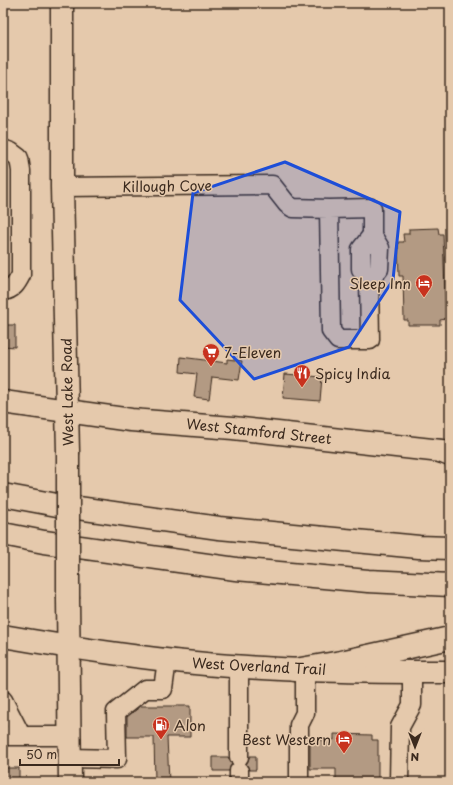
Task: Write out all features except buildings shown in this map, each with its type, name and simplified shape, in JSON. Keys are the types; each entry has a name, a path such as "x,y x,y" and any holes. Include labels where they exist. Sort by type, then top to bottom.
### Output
{"main road":[{"name":"West Lake Road","path":"62,3 62,188 68,452 70,782"},
{"name":"West Stamford Street","path":"3,402 131,420 233,428 447,453"},
{"path":"3,495 57,505 219,528 419,547 450,548"},
{"path":"3,534 44,542 236,569 368,581 450,585"},
{"name":"West Overland Trail","path":"3,636 69,648 167,660 239,666 300,670 450,672"},
{"path":"300,670 450,638"}],"street":[{"path":"3,149 11,152 19,158 21,171 21,275 16,285 3,291"},
{"name":"Killough Cove","path":"62,188 272,185 292,208 329,209"},
{"path":"372,208 372,235 380,248 379,268 375,274 369,276 370,340 338,340 331,331 329,209 372,208"},
{"path":"70,758 117,759 116,712 144,689 163,689 167,660"},
{"path":"239,666 239,770"},
{"path":"299,782 299,725 305,713 300,670"},
{"path":"400,782 400,727 412,704 412,672"},
{"path":"3,700 21,735"},
{"path":"3,736 70,736"}],"highlighted area":[{"path":"285,162 400,212 393,280 349,347 254,379 180,300 193,193"}],"place":[{"name":"Sleep Inn","path":"424,298"},
{"name":"7-Eleven","path":"211,367"},
{"name":"Spicy India","path":"302,388"},
{"name":"Alon","path":"161,740"},
{"name":"Best Western","path":"344,754"}]}
